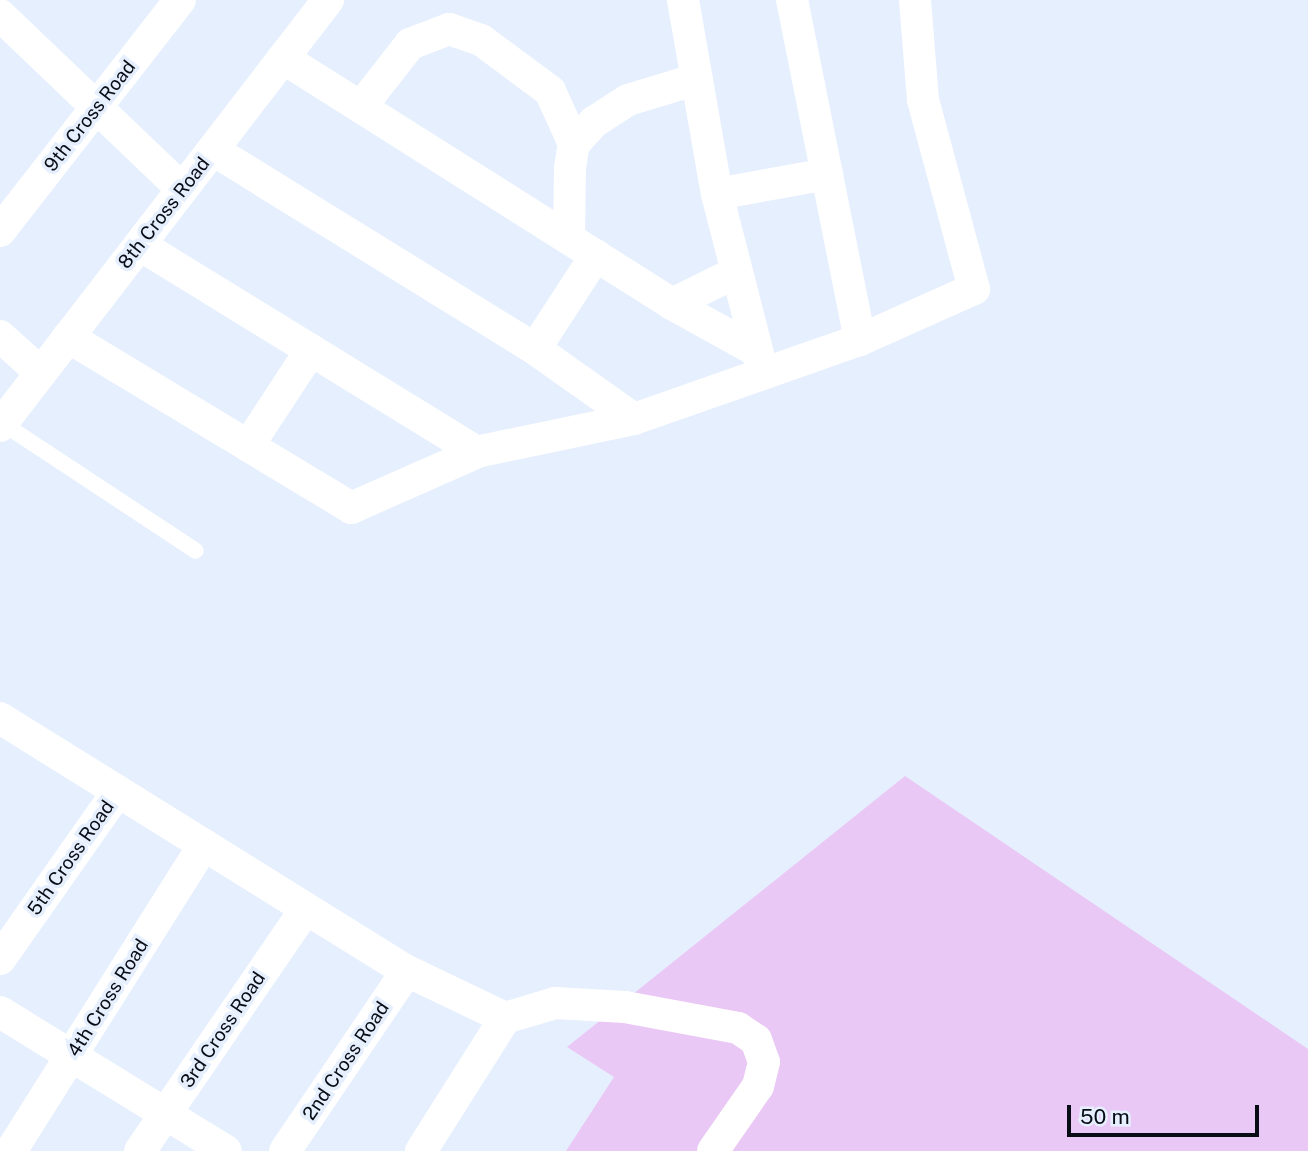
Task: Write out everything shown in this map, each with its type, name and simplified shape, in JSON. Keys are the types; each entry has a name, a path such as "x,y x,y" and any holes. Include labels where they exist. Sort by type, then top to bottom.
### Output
{"street":[{"name":"9th Cross Road","path":"0,231 180,0"},
{"name":"8th Cross Road","path":"1,425 328,0"},
{"path":"683,0 718,194 760,362"},
{"path":"792,0 860,340"},
{"path":"68,337 351,508 478,452 634,419 760,362 860,340 974,289 923,100 915,0"},
{"path":"7,16 96,107 182,189"},
{"path":"361,107 410,44 449,29 481,40 550,91 574,144"},
{"path":"283,58 760,362"},
{"path":"569,238 570,168 574,144 594,122 628,100 697,79"},
{"path":"213,150 535,349 634,419"},
{"path":"718,194 827,174"},
{"path":"140,245 478,452"},
{"path":"535,349 596,256"},
{"path":"672,304 737,272"},
{"path":"0,335 41,373"},
{"path":"248,446 311,351"},
{"path":"4,730 118,791 407,971 505,1018"},
{"name":"5th Cross Road","path":"0,959 118,791"},
{"name":"4th Cross Road","path":"11,1151 204,845"},
{"name":"3rd Cross Road","path":"140,1151 306,909"},
{"name":"2nd Cross Road","path":"285,1151 407,971"},
{"path":"421,1151 505,1018 555,1003 625,1007 738,1028 756,1040 764,1062 758,1086 713,1151"},
{"path":"0,1012 226,1151"}],"lane":[{"path":"1,425 196,551"}],"shaded area":[{"path":"905,776 1308,1049 1308,1151 566,1151 614,1077 567,1047"}]}
